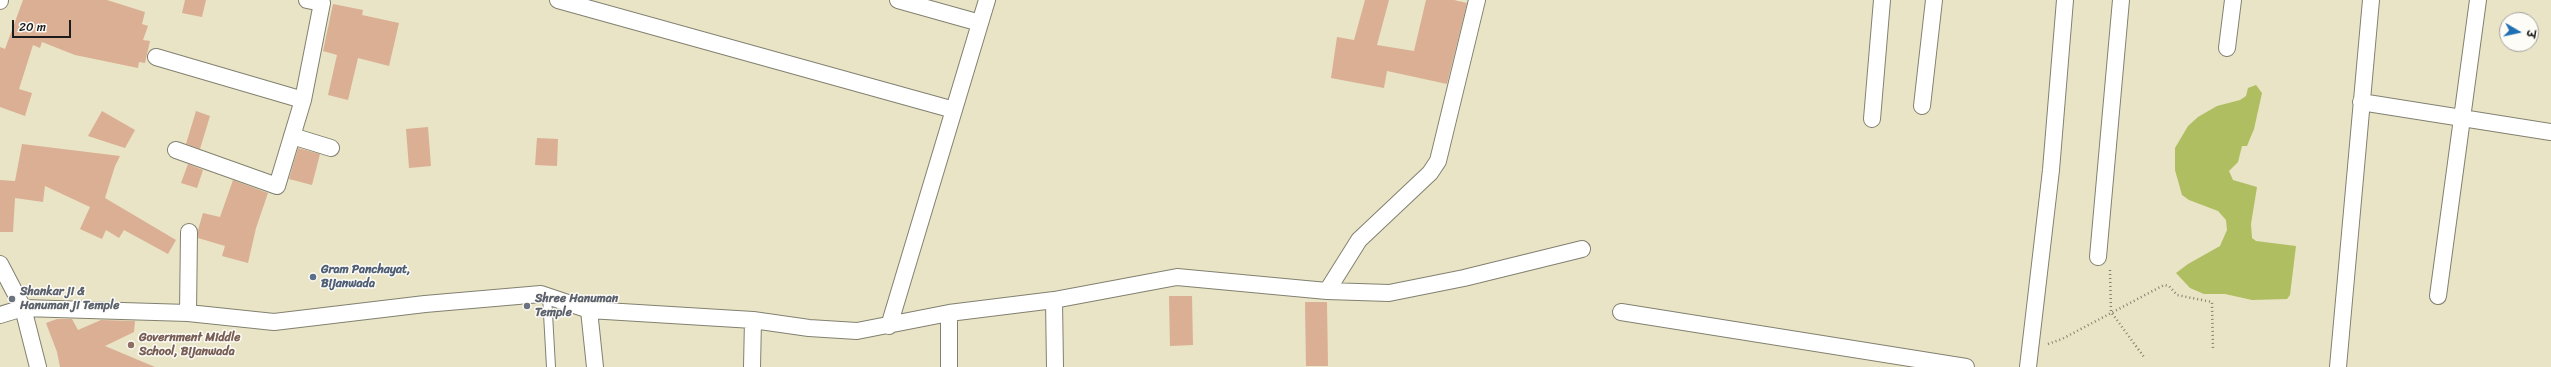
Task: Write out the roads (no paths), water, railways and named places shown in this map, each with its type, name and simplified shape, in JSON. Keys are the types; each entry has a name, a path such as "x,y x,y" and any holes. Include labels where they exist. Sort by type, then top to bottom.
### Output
{"street":[{"path":"176,150 277,186 303,100 322,3 307,0"},
{"path":"898,0 980,23"},
{"path":"889,326 987,0"},
{"path":"1327,291 1359,240 1430,173 1438,161 1477,0"},
{"path":"1872,120 1882,0"},
{"path":"1922,106 1934,0"},
{"path":"2028,367 2032,347 2051,170 2065,0"},
{"path":"2099,250 2121,0"},
{"path":"2227,48 2233,0"},
{"path":"2338,367 2370,0"},
{"path":"2438,296 2478,0"},
{"path":"566,1 954,110"},
{"path":"156,57 303,100"},
{"path":"2361,102 2551,132"},
{"path":"292,136 331,148"},
{"path":"188,313 189,232"},
{"path":"0,315 23,308 188,313 274,322 425,304 541,294 589,310 753,320 808,328 857,332 949,313 1054,300 1177,277 1327,291 1389,293 1464,278 1582,249"},
{"path":"0,264 23,308 38,367"},
{"path":"1054,300 1055,367"},
{"path":"589,310 595,367"},
{"path":"1621,312 1966,367"},
{"path":"949,313 949,367"},
{"path":"752,367 753,320"}],"lane":[{"path":"547,296 551,367"}],"place":[{"name":"Gram Panchayat, Bijanwada","path":"313,277"},
{"name":"Shankar ji & Hanuman ji Temple","path":"12,299"},
{"name":"Shree Hanuman Temple","path":"527,306"},
{"name":"Government Middle School, Bijanwada","path":"131,345"}]}
